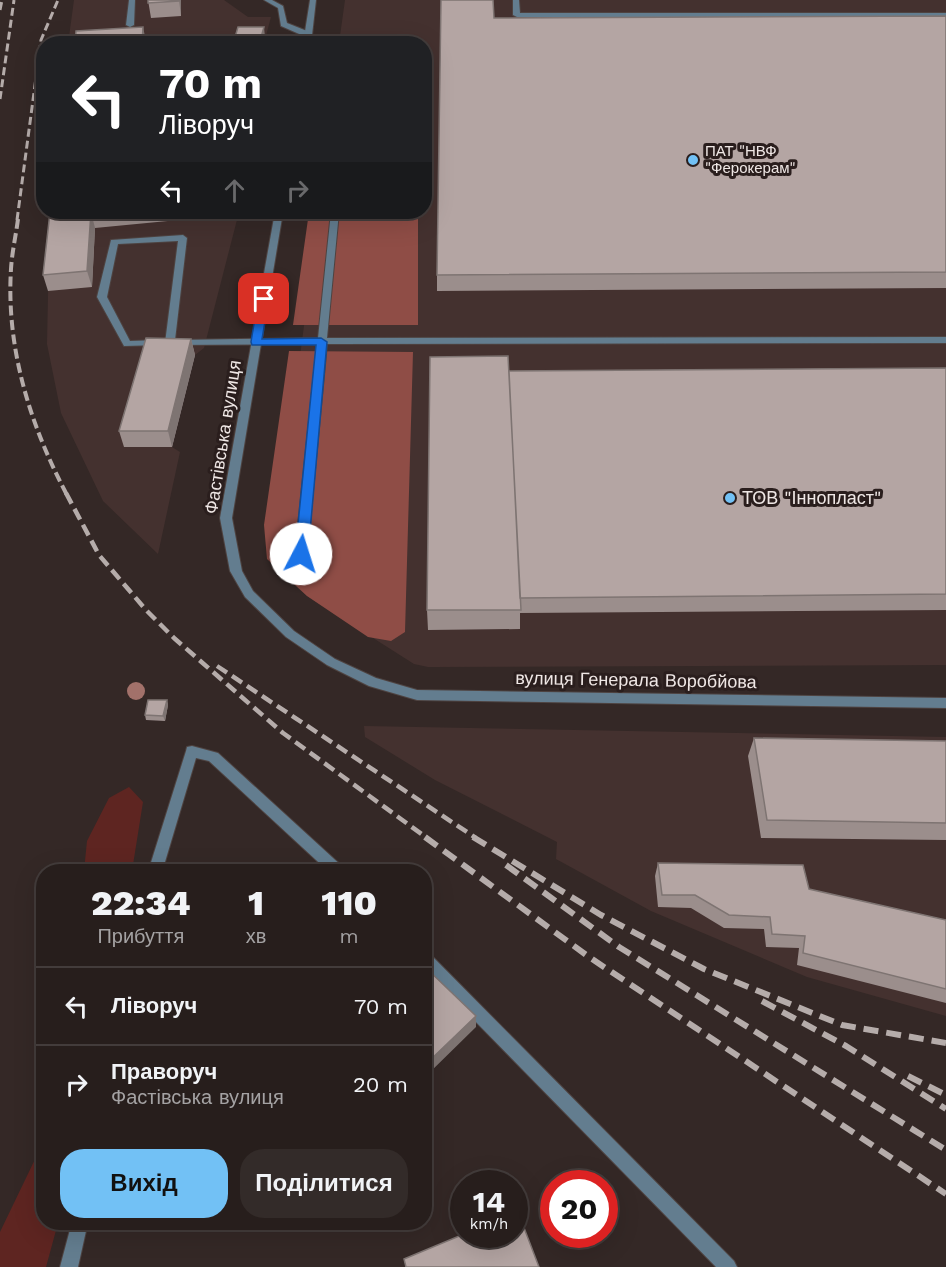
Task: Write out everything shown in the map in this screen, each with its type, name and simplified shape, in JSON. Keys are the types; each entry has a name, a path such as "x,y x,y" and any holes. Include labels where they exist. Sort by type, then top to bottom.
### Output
{"street":[{"path":"130,26 132,0"},
{"path":"267,0 281,7 284,24 309,35 313,0"},
{"path":"516,0 517,15 946,15"},
{"name":"Фастівська вулиця","path":"278,219 226,518 236,571 249,594 290,634 332,662"},
{"path":"301,554 333,219"},
{"path":"170,343 183,238 114,242 102,297 127,344 946,340"},
{"name":"вулиця Генерала Воробйова","path":"332,662 373,682 417,695 946,703"},
{"path":"157,864 192,751 213,757 330,864"},
{"path":"432,966 729,1267"},
{"path":"69,1267 78,1230"}],"shaded area":[{"path":"74,0 224,0 248,17 271,17 266,36 69,36"},
{"path":"345,0 946,0 946,665 428,667 414,664 307,596 276,569 275,546 318,219 432,219 432,36 340,36"},
{"path":"52,219 237,219 204,348 195,355 172,447 180,452 158,554 103,501 61,413 47,344 49,249"},
{"path":"308,219 418,219 418,325 293,325"},
{"path":"289,351 413,352 405,632 391,641 368,637 307,596 267,559 264,525"},
{"path":"364,726 946,737 946,1016 807,977 651,911 556,859 557,842 435,780 365,737"},
{"path":"129,787 143,802 133,864 85,864 87,841 109,798"},
{"path":"36,1157 36,1230 56,1230 46,1267 0,1267 0,1232"}],"building":[{"path":"148,0 179,0 179,1 148,3"},
{"name":"ПАТ \"НВФ \"Ферокерам\"","path":"441,0 493,0 494,18 946,16 946,272 437,275"},
{"path":"143,27 142,36 76,36 76,31"},
{"path":"238,27 264,27 261,36 235,36"},
{"path":"49,219 91,219 87,271 43,275"},
{"path":"146,338 191,339 168,431 119,431"},
{"path":"508,356 521,610 427,610 430,357"},
{"name":"ТОВ \"Іннопласт\"","path":"946,368 946,594 520,598 509,371"},
{"path":"148,700 167,700 163,716 145,715"},
{"path":"754,738 946,741 946,823 767,820"},
{"path":"658,863 803,865 809,889 946,920 946,989 803,953 805,936 772,934 770,917 729,915 695,895 662,895"},
{"path":"432,974 476,1016 432,1058"},
{"path":"528,1238 539,1267 406,1267 404,1259 450,1240 450,1248 528,1248"}],"railway":[{"path":"0,10 2,0"},
{"path":"0,99 14,0"},
{"path":"43,36 58,0"},
{"path":"17,220 36,78"},
{"path":"18,219 10,299 17,357 32,414 66,494"},
{"path":"66,494 99,555 146,610 174,638 283,733 427,838"},
{"path":"217,666 476,838"},
{"path":"425,837 589,957 946,1194"},
{"path":"473,837 601,915 704,969 842,1025 946,1043"},
{"path":"506,865 619,947 946,1150"},
{"path":"762,1001 846,1046 946,1109"},
{"path":"908,1076 946,1095"}],"place":[{"name":"ПАТ \"НВФ \"Ферокерам\"","path":"693,160"},
{"name":"ТОВ \"Іннопласт\"","path":"730,498"}],"route":[{"path":"264,299 256,342 321,342 301,554"}]}
